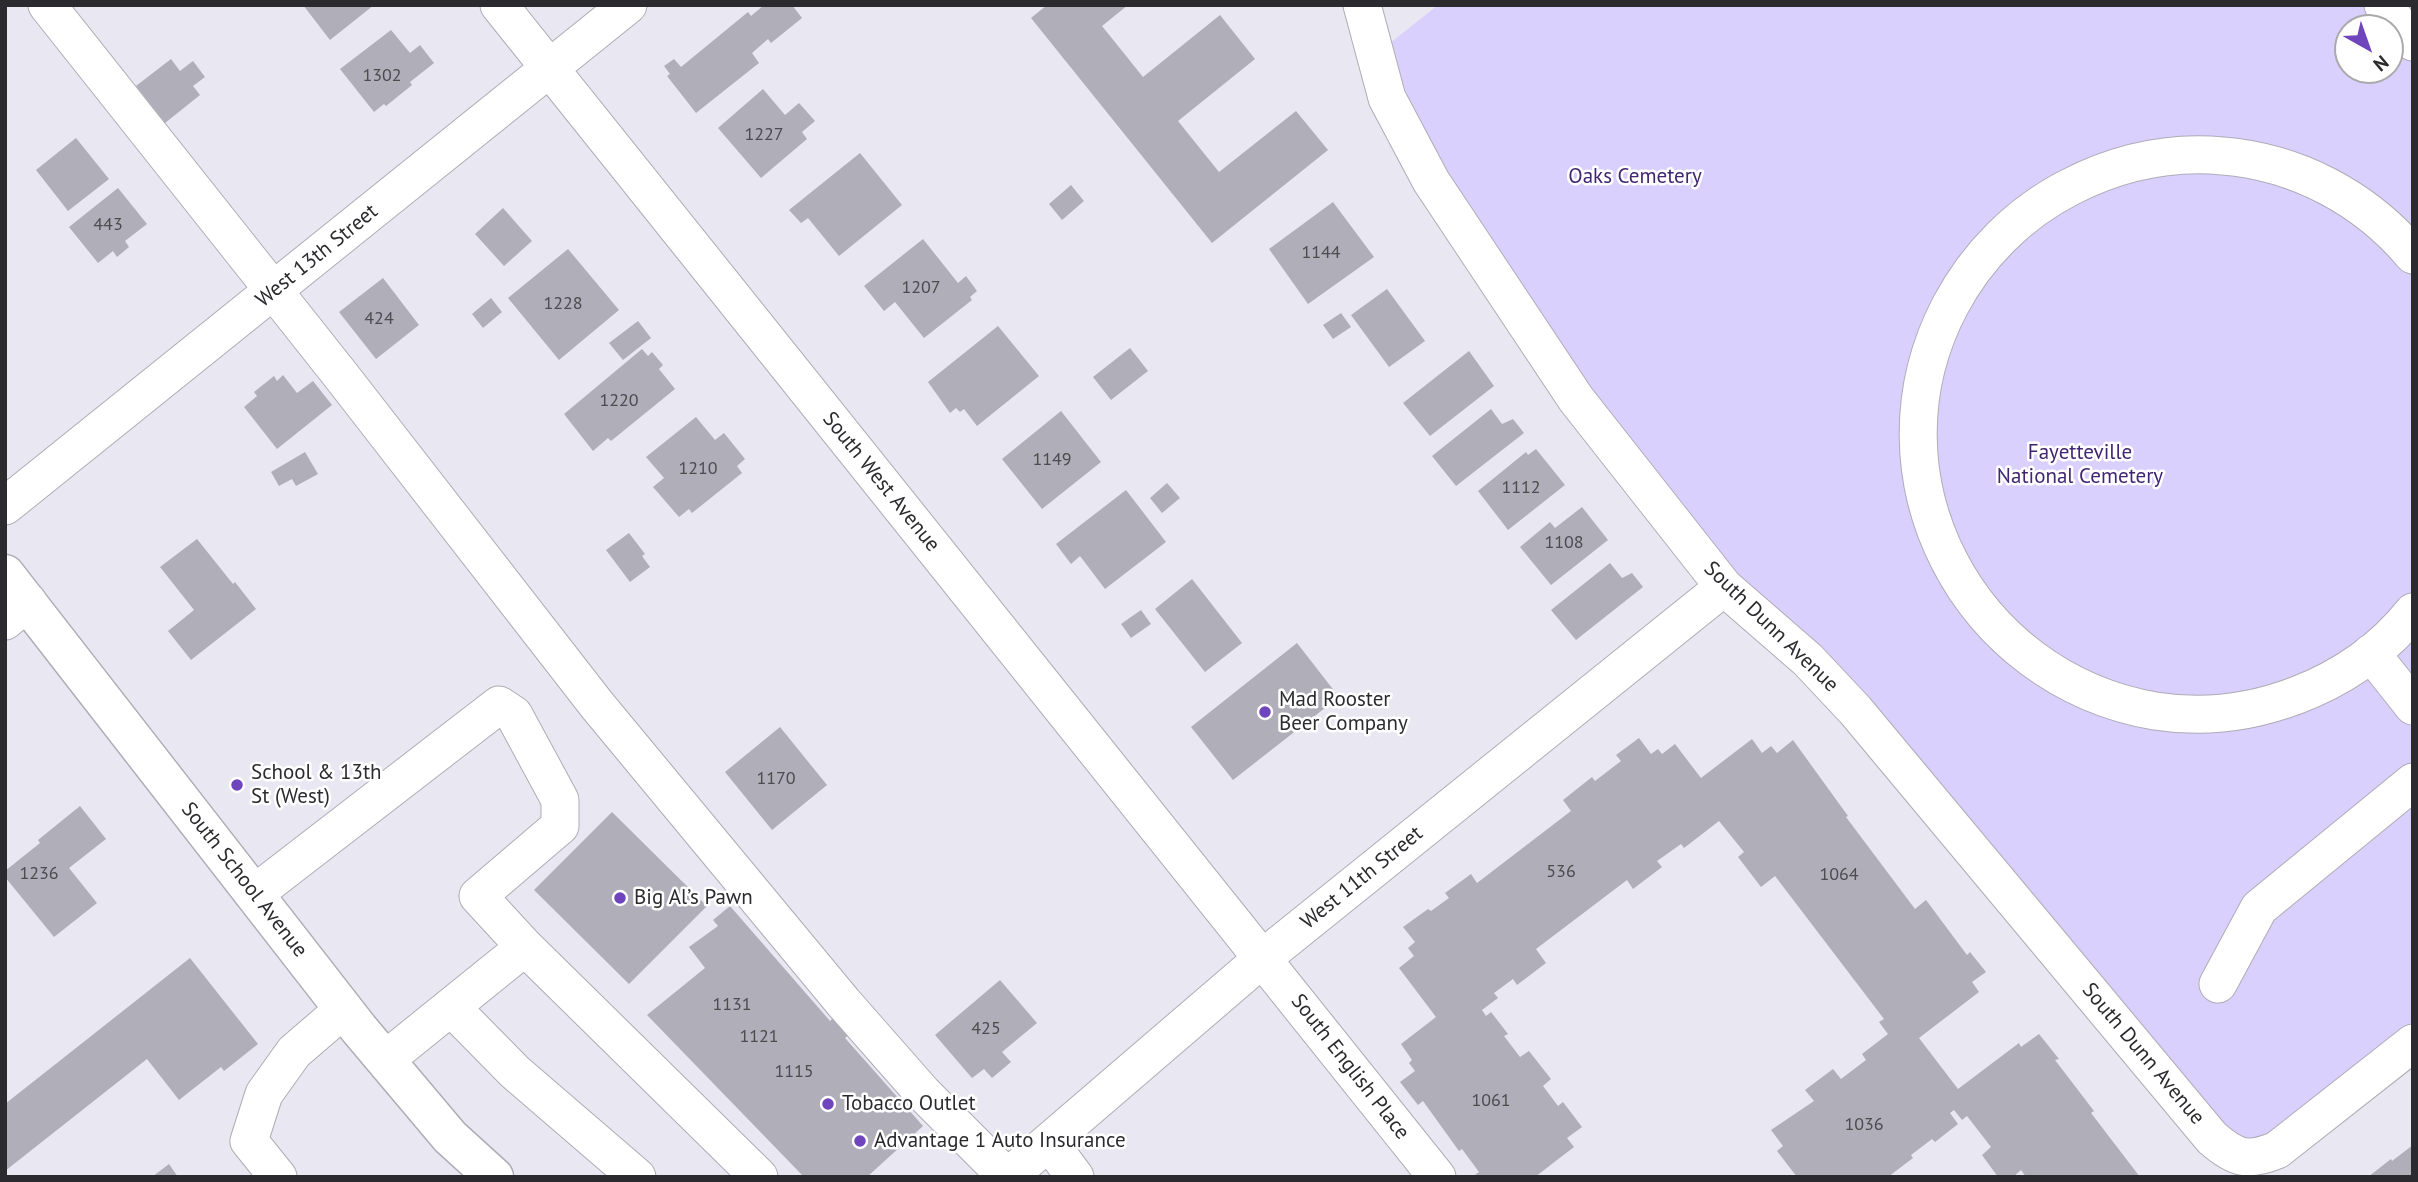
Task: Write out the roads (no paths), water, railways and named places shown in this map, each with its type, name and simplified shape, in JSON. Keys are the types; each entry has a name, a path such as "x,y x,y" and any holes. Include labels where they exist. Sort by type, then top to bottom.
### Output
{"main road":[{"name":"South School Avenue","path":"13,599 385,1059 450,1137 494,1177"}],"street":[{"path":"47,5 274,290 597,705 843,1002 923,1093 1007,1177"},
{"name":"South West Avenue","path":"499,5 1263,958"},
{"name":"West 13th Street","path":"5,506 628,5"},
{"name":"South Dunn Avenue","path":"1362,5 1387,98 1432,181 1576,399 1724,587 1808,660 1855,710 2213,1138 2226,1150 2241,1157 2259,1157 2277,1150 2413,1043"},
{"path":"2383,5 2413,42"},
{"path":"2413,255 2384,224 2362,207 2328,186 2290,170 2238,157 2211,155 2157,158 2105,171 2056,194 2012,226 1993,245 1959,290 1936,339 1922,393 1919,447 1926,502 1944,554 1973,601 1990,622 2031,659 2054,674 2104,698 2130,706 2171,712 2212,713 2239,710 2293,697 2342,673 2371,653 2413,612"},
{"name":"West 11th Street","path":"1007,1177 1263,958 1724,587"},
{"path":"2371,653 2413,706"},
{"path":"254,894 499,705 514,715 561,800 560,826 478,896 525,947 759,1177"},
{"path":"2218,984 2259,908 2413,782"},
{"path":"385,1059 525,947"},
{"name":"South English Place","path":"1263,958 1437,1177"},
{"path":"451,1007 515,1072 637,1177"},
{"path":"278,1177 249,1141 264,1094 294,1052 344,1009"},
{"path":"1049,1142 1075,1177"}],"place":[{"name":"Mad Rooster Beer Company","path":"1265,712"},
{"name":"School & 13th St (West)","path":"237,785"},
{"name":"Big Al’s Pawn","path":"620,898"},
{"name":"Tobacco Outlet","path":"828,1104"},
{"name":"Advantage 1 Auto Insurance","path":"860,1141"}],"park label":[{"name":"Oaks Cemetery","path":"1635,177"},
{"name":"Fayetteville National Cemetery","path":"2080,465"}]}
